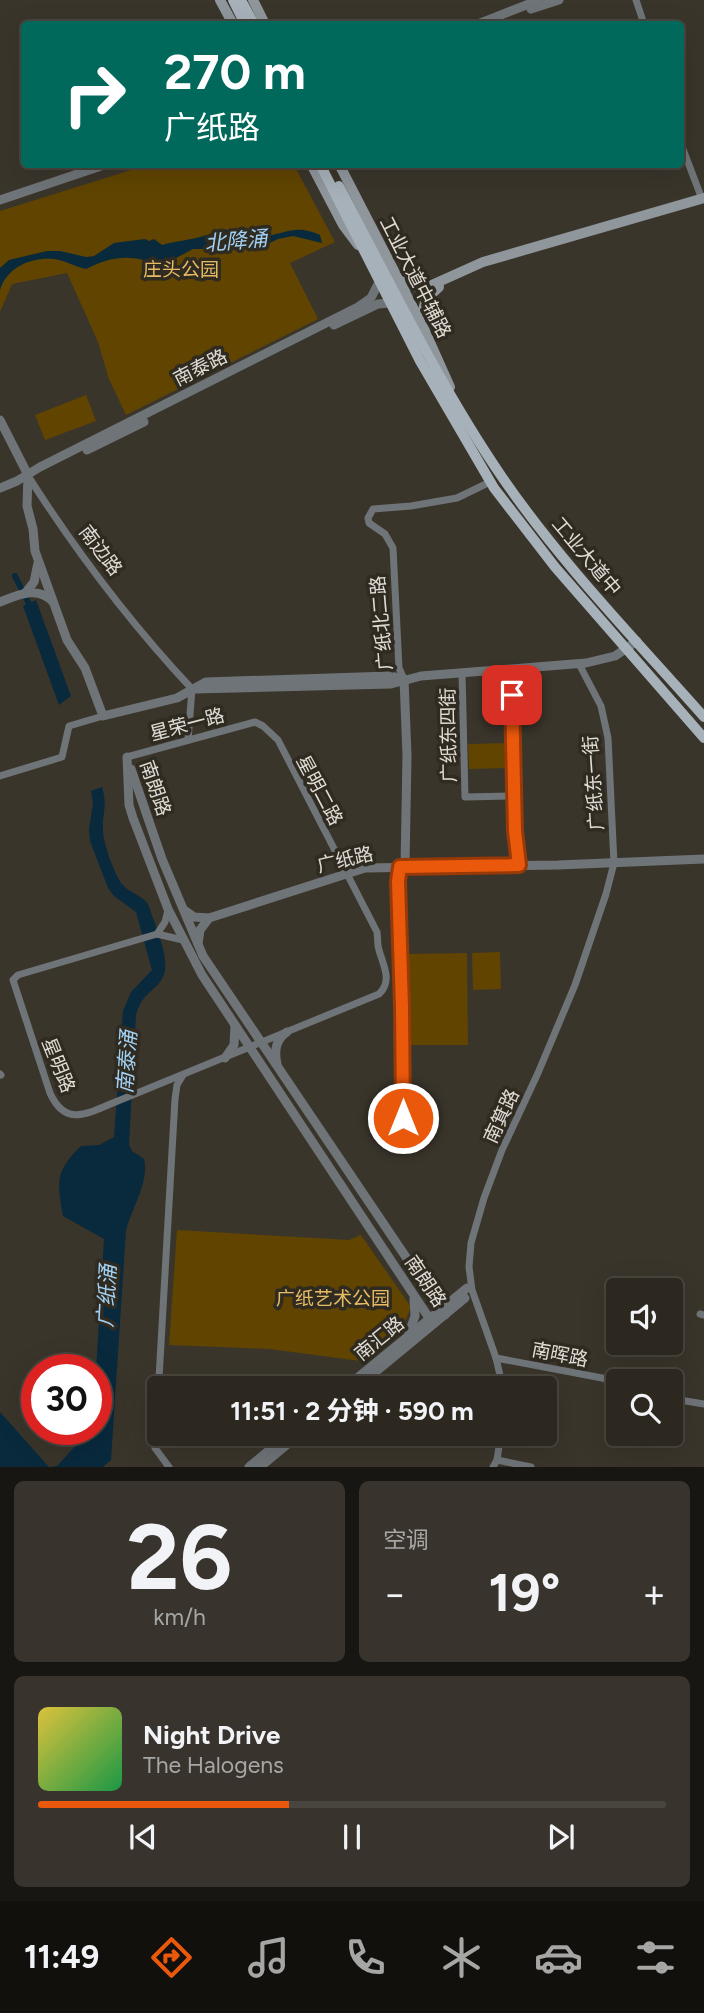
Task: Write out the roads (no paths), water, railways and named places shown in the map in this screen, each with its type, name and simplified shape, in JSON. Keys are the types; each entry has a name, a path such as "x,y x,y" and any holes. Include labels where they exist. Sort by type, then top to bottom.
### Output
{"main road":[{"path":"220,0 231,21"},
{"path":"230,0 239,21"},
{"path":"230,0 243,21"},
{"path":"241,0 252,21"},
{"path":"253,0 264,21"},
{"name":"工业大道中辅路","path":"313,168 343,225 368,249"},
{"path":"322,168 368,249"},
{"path":"330,168 368,249 379,282 426,373 490,482 540,548 704,738"},
{"name":"工业大道中辅路","path":"341,168 420,321 459,407"},
{"path":"397,278 408,285 425,288 483,262 703,200"},
{"path":"420,321 422,306 430,292 476,270 703,200"},
{"name":"工业大道中","path":"368,249 494,465 534,521 704,717"}],"street":[{"path":"486,21 539,0"},
{"path":"502,15 559,0"},
{"path":"636,0 643,21"},
{"path":"684,152 703,200"},
{"path":"0,200 95,168"},
{"name":"南泰路","path":"0,488 358,307 373,295 379,282"},
{"name":"南泰路","path":"28,475 43,472 358,313 382,303 390,303"},
{"name":"南边路","path":"0,420 28,475 55,518 116,600 192,689"},
{"path":"28,475 27,506 38,559 67,640 86,672 103,716"},
{"name":"广纸北二路","path":"402,867 407,755 404,679 399,668 393,548 385,534 369,523 368,518 373,509 457,498 490,482"},
{"path":"26,592 36,576 38,559"},
{"path":"0,602 26,592 44,594 54,604"},
{"path":"0,776 62,757 69,726 177,698 206,682 390,676 404,679 579,664 615,656 636,641"},
{"name":"广纸东一街","path":"579,664 601,706 608,738 614,863"},
{"path":"512,670 519,865"},
{"name":"广纸东四街","path":"462,673 465,797 515,796"},
{"path":"188,740 192,689"},
{"name":"星荣一路","path":"127,757 256,722"},
{"name":"星明二路","path":"256,722 278,740 377,932 379,950 385,966 385,986 379,994 262,1043"},
{"name":"南朗路","path":"127,757 162,859 198,946 445,1315"},
{"name":"南朗路","path":"127,757 130,811 183,940 202,975 281,1098 433,1324"},
{"name":"广纸路","path":"209,918 365,868 704,859"},
{"name":"南箕路","path":"500,1376 472,1290 470,1255 474,1230 502,1150 575,985 614,863"},
{"path":"402,867 398,881 403,1145"},
{"path":"182,908 194,917 209,918"},
{"path":"169,909 160,933 183,940"},
{"path":"198,946 200,930 209,918"},
{"name":"星明路","path":"160,933 18,975 13,980 54,1102 67,1114 78,1116 262,1043"},
{"path":"220,1001 226,1001 229,995"},
{"path":"225,1058 234,1045 234,1023"},
{"path":"277,1066 277,1046 280,1038 288,1032"},
{"path":"169,1467 155,1448 175,1099 177,1085 183,1075"},
{"path":"153,1087 168,1091 175,1099"},
{"path":"281,1098 285,1089 293,1089"},
{"path":"398,1272 407,1273 411,1265"},
{"name":"南汇路","path":"360,1376 467,1288"},
{"path":"406,1338 415,1316 413,1294"},
{"name":"南汇路","path":"370,1376 465,1298"},
{"name":"南晖路","path":"496,1357 606,1379"},
{"path":"683,1401 704,1405"},
{"path":"248,1467 274,1446"},
{"path":"260,1467 285,1446"},
{"path":"495,1463 531,1467"}],"water":[{"name":"北降涌","path":"222,229 256,237 303,230 320,235 322,243 293,236 264,246 234,243 208,249 193,249 161,266 133,258 105,261 86,269 58,260 37,260 14,270 3,282 0,290 0,268 9,260 47,251 94,256 114,243 154,239 162,245"},
{"path":"36,600 71,696 59,705 23,606"},
{"name":"广纸涌","path":"102,787 105,799 104,836 110,859 122,884 148,904 165,963 162,979 141,1002 136,1015 129,1145 132,1151 144,1159 145,1168 142,1186 126,1231 112,1445 112,1354 97,1354 104,1239 63,1216 59,1186 62,1170 81,1146 99,1145 114,1137 123,1011 131,992 152,970 136,912 114,896 108,888 90,841 93,803 91,791"},
{"path":"0,1412 21,1436 21,1445 29,1445 49,1467 0,1467"},
{"path":"76,1445 112,1445 111,1460 103,1467 50,1467 57,1466"}],"waterway":[{"name":"南泰涌","path":"15,576 32,610"}],"park label":[{"name":"庄头公园","path":"181,269"},
{"name":"广纸艺术公园","path":"333,1298"}]}
